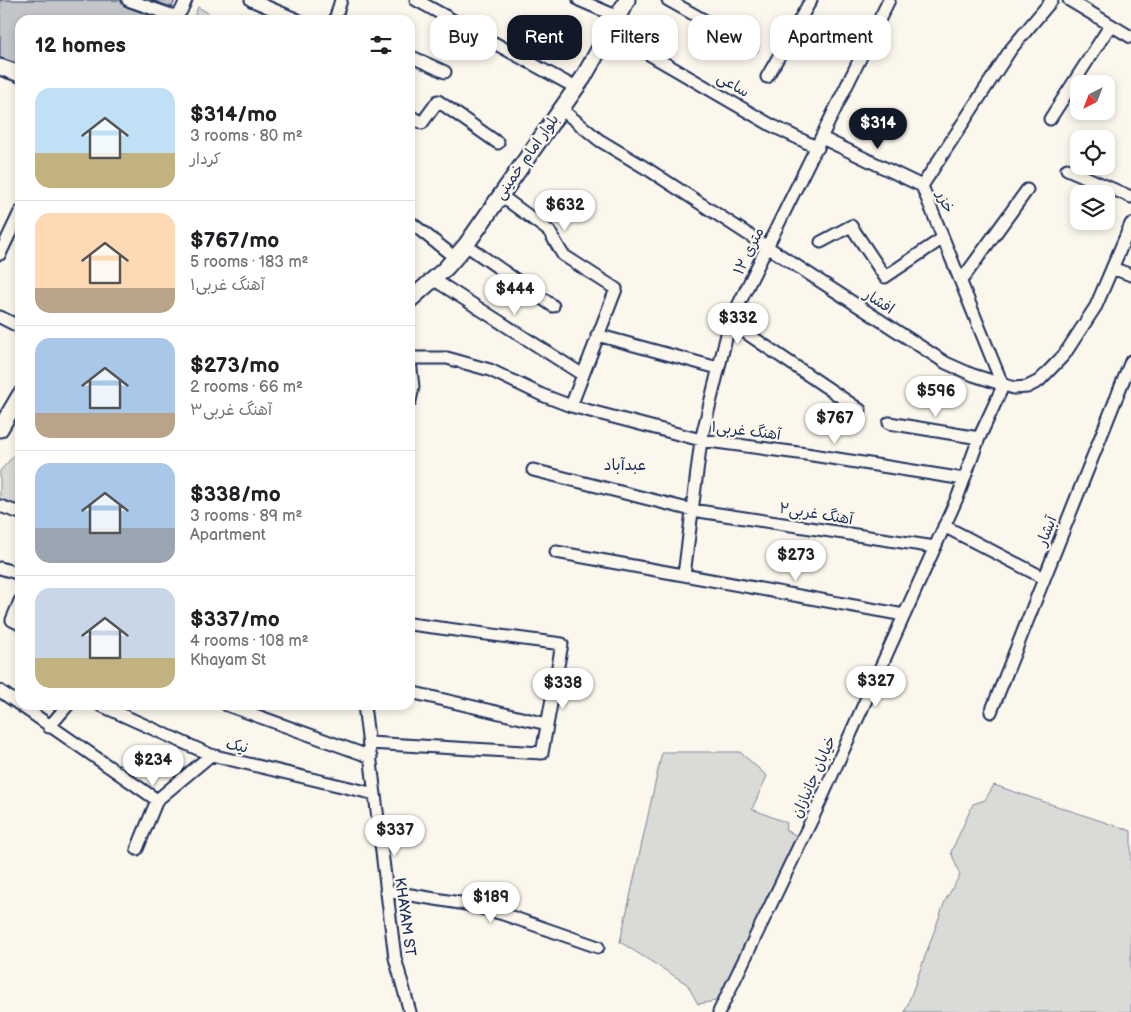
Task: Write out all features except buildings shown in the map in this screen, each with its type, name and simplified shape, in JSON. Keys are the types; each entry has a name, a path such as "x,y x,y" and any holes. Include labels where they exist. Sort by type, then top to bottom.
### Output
{"street":[{"path":"128,0 171,15"},
{"path":"175,15 181,11 186,0"},
{"path":"251,0 286,15"},
{"path":"336,15 341,0"},
{"path":"416,0 569,84"},
{"path":"579,0 609,13"},
{"name":"بلوار امام خمینی","path":"415,284 448,252 569,84 617,0"},
{"name":"بلوار امام خمینی","path":"618,15 627,0"},
{"path":"668,0 695,15"},
{"path":"768,77 811,0"},
{"name":"۱۲ متری","path":"684,575 701,440 730,322 889,0"},
{"name":"خزر","path":"1003,386 922,186 1011,49 1052,0"},
{"path":"1069,0 1131,38"},
{"path":"1050,119 1110,26"},
{"path":"415,58 445,72"},
{"name":"بلوار امام خمینی","path":"415,296 433,280 466,245 583,78 593,60"},
{"name":"ساعی","path":"659,60 771,125 820,143 922,186"},
{"path":"0,67 15,72"},
{"path":"415,119 422,123 438,101 498,143"},
{"name":"افشار","path":"561,109 599,140 767,246 946,363 1003,386 1027,387 1039,381 1054,368 1096,306 1131,224"},
{"path":"1067,169 1131,197"},
{"path":"961,281 1027,190"},
{"path":"500,195 549,231 563,255 616,289 571,406"},
{"path":"0,254 15,222"},
{"path":"415,226 448,252"},
{"path":"822,242 851,226 885,277 943,238"},
{"path":"466,245 553,306"},
{"path":"1112,268 1131,275"},
{"path":"433,280 582,375"},
{"path":"0,317 15,324"},
{"path":"730,322 860,410"},
{"path":"597,335 718,368"},
{"name":"آهنگ غربی۱","path":"415,359 447,358 490,370 542,395 571,406 701,440 806,454 964,479"},
{"name":"آبشار","path":"991,712 1131,361"},
{"name":"خیابان جانبازان","path":"719,1012 814,814 935,547 979,438 1003,386"},
{"path":"0,429 15,404"},
{"path":"889,423 979,438"},
{"name":"آهنگ غربی۲","path":"533,470 692,510 935,547"},
{"path":"0,506 15,511"},
{"path":"944,526 1044,578"},
{"path":"556,552 904,615"},
{"path":"0,568 15,572"},
{"path":"369,743 542,753 562,644 415,625"},
{"path":"0,691 15,702"},
{"path":"415,693 547,724"},
{"path":"26,710 157,800"},
{"path":"49,727 64,710"},
{"name":"نیک","path":"111,710 211,755 375,794"},
{"path":"241,710 370,757"},
{"name":"KHAYAM ST","path":"365,710 395,958 410,1012"},
{"path":"137,849 157,800 211,755"},
{"path":"386,891 466,904 503,914 598,947"}],"shaded area":[{"path":"198,7 212,15 195,15"},
{"path":"15,454 15,506 0,500 0,471"},
{"path":"662,752 740,752 767,776 752,809 787,823 785,830 798,836 722,1000 698,1004 687,984 620,942"},
{"path":"994,785 1131,831 1131,1012 905,1012 945,901 960,875 951,852 973,804 985,800"}],"district":[{"name":"عبدآباد","path":"625,465"}]}
